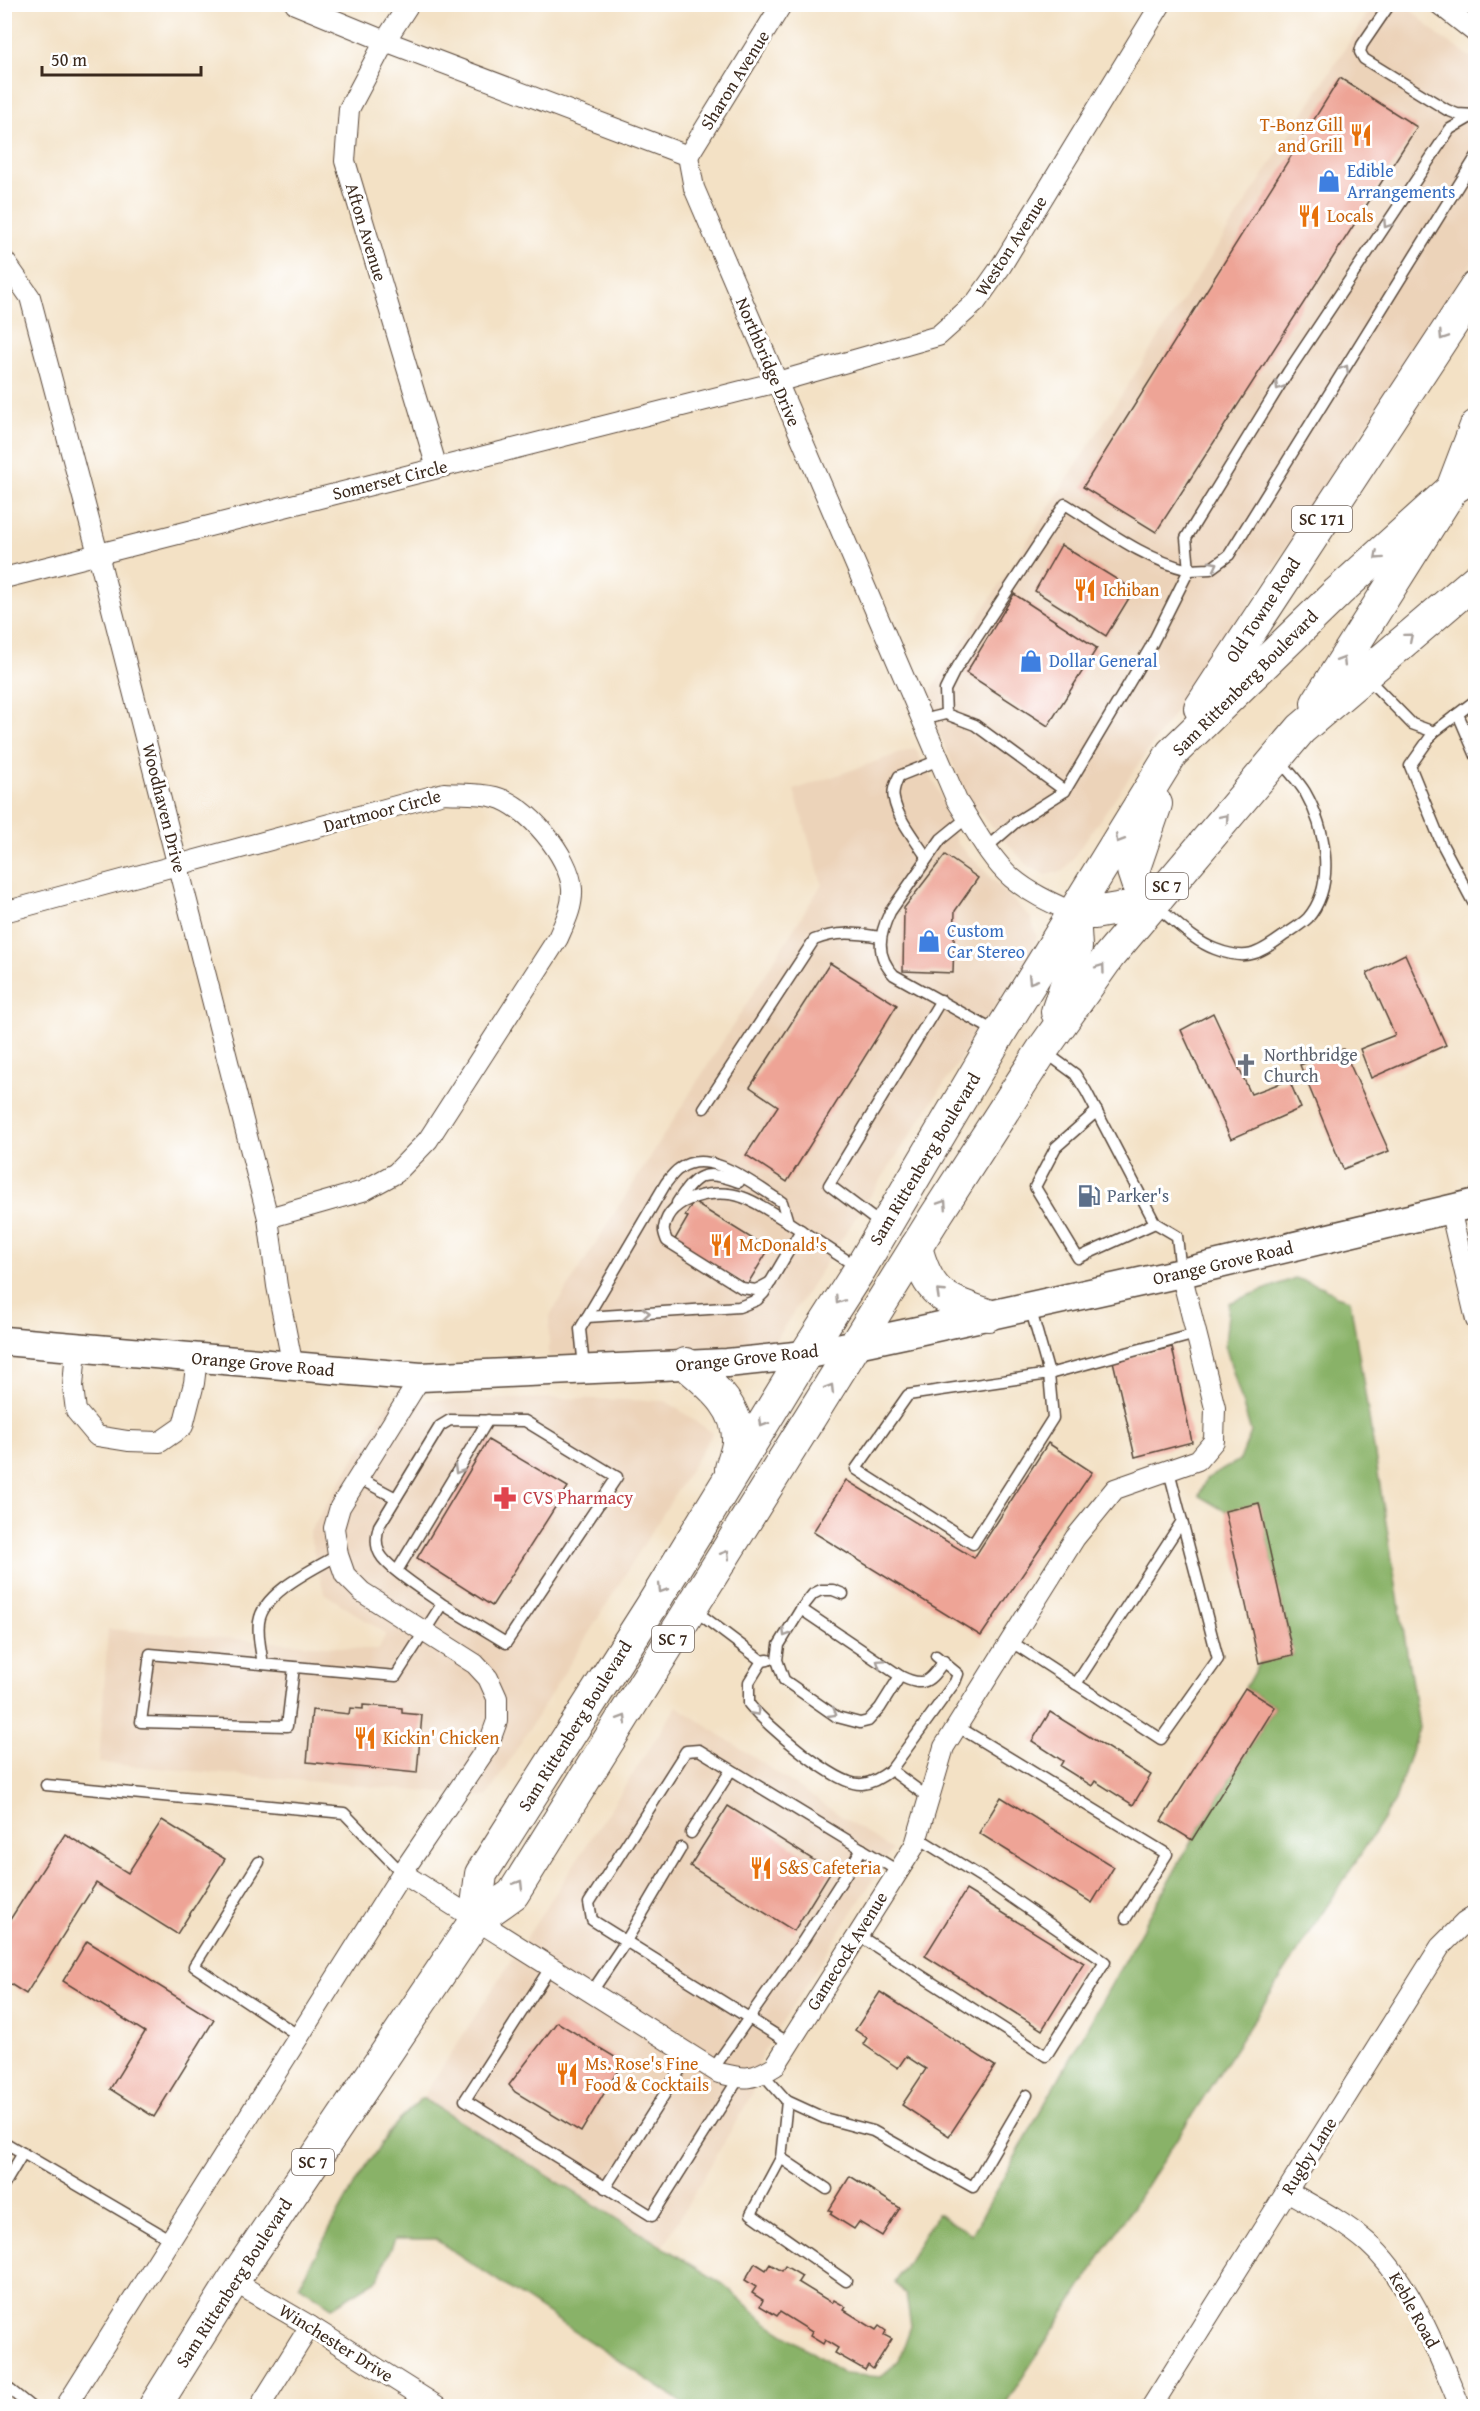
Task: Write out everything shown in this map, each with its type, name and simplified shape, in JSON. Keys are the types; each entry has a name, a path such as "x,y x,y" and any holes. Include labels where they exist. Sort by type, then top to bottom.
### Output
{"main road":[{"name":"Old Towne Road","path":"1172,753 1238,647 1476,287"},
{"path":"1301,729 1464,482 1476,426"},
{"name":"Sam Rittenberg Boulevard","path":"475,1921 481,1874 645,1617 860,1269 999,1034 1172,753 1338,592 1464,482"},
{"name":"Sam Rittenberg Boulevard","path":"155,2406 233,2281 475,1921 513,1894 858,1344 916,1247 1043,1050 1109,956 1301,729 1476,580"},
{"path":"1043,1050 1072,967 1076,947 1074,913 1094,913 1152,903 1137,883 1133,871 1172,753"},
{"path":"916,1247 929,1283 945,1299 988,1315"},
{"path":"686,1364 721,1395 734,1416 738,1441 727,1482"}],"street":[{"path":"295,4 688,156"},
{"name":"Afton Avenue","path":"409,4 349,109 345,160 437,468"},
{"name":"Sharon Avenue","path":"688,156 782,4"},
{"name":"Weston Avenue","path":"777,382 938,336 976,302 1000,268 1161,4"},
{"path":"1439,4 1476,33"},
{"name":"Northbridge Drive","path":"688,156 694,188 957,801 987,847 1012,877 1038,896 1074,913"},
{"name":"Woodhaven Drive","path":"4,260 30,297 98,554 268,1218 277,1287 293,1367"},
{"name":"Somerset Circle","path":"4,578 777,382"},
{"name":"Dartmoor Circle","path":"4,912 444,793 496,797 521,810 546,835 567,869 572,889 570,911 558,938 428,1140 396,1173 363,1191 268,1218"},
{"path":"1463,1206 1476,1320"},
{"name":"Orange Grove Road","path":"4,1341 421,1377 727,1363 805,1355 858,1344 1181,1273 1463,1206"},
{"name":"Gamecock Avenue","path":"762,2073 775,2066 898,1871 917,1837 944,1748 1075,1538 1115,1489 1198,1460 1214,1441 1215,1408 1181,1273"},
{"path":"76,1348 73,1387 76,1411 97,1436 128,1441 160,1442 183,1426 194,1383 197,1358"},
{"path":"66,2406 402,1873 488,1746 497,1721 497,1698 488,1678 475,1664 362,1592 345,1575 338,1555 334,1528 340,1507 421,1377"},
{"path":"402,1873 713,2069 744,2079 762,2073"},
{"name":"Rugby Lane","path":"1152,2406 1440,1947 1464,1923 1476,1915"},
{"name":"Keble Road","path":"1287,2190 1343,2224 1369,2244 1392,2269 1433,2341 1460,2406"},
{"name":"Winchester Drive","path":"233,2281 310,2326 437,2406"},
{"path":"260,2406 310,2326"}],"lane":[{"path":"1390,4 1362,45 1360,52 1364,59 1447,110 1457,114 1475,116"},
{"path":"987,847 1016,822 1065,791 1150,648 1189,570 1186,538 1288,372 1450,129 1475,116"},
{"path":"946,714 945,690 954,672 1065,504 1142,552 1169,565 1189,570 1210,569 1229,555 1476,157"},
{"path":"1364,675 1412,724 1434,732"},
{"path":"1476,700 1434,732 1410,766 1441,842 1476,908"},
{"path":"922,720 946,714 975,725 1065,791"},
{"path":"1458,714 1476,756"},
{"path":"1152,903 1206,945 1223,952 1242,955 1260,953 1306,920 1322,890 1325,856 1316,815 1308,799 1277,757"},
{"path":"927,858 899,812 894,800 894,787 899,776 939,760"},
{"path":"968,817 941,840 890,912 880,937 880,948 885,966 894,975 999,1034"},
{"path":"705,1108 814,940 831,933 880,937"},
{"path":"885,1227 829,1185 941,1000"},
{"path":"1043,1050 1075,1074 1097,1111 1155,1223 1177,1236 1181,1273"},
{"path":"1097,1111 1056,1147 1035,1187 1078,1258 1155,1223"},
{"path":"585,1370 580,1329 666,1183 679,1169 693,1162 718,1163 782,1202 788,1222"},
{"path":"771,1282 756,1290 742,1288 667,1242 663,1228 688,1185 698,1176 721,1175 783,1208"},
{"path":"669,1215 684,1200 727,1193 744,1197 801,1230 860,1269"},
{"path":"587,1317 739,1306 757,1300 771,1282 801,1230"},
{"path":"1030,1306 1049,1374 1053,1418 973,1544 856,1469 908,1395 1049,1374 1197,1334"},
{"path":"450,1420 488,1420 525,1421 616,1477 506,1643 442,1604 396,1571 380,1555 375,1539 379,1526 440,1426 450,1420"},
{"path":"396,1571 488,1420"},
{"path":"1010,1641 1161,1739 1218,1659 1169,1471"},
{"path":"358,1478 396,1498"},
{"path":"1076,1684 1182,1521"},
{"path":"262,1664 258,1624 261,1612 268,1601 298,1579 338,1555"},
{"path":"843,1594 832,1590 821,1590 813,1594 801,1609 779,1645 777,1660 784,1680 837,1717 860,1724 868,1721 880,1708 900,1676"},
{"path":"294,1667 287,1726 141,1722 150,1653 396,1676 442,1604"},
{"path":"692,1608 762,1660 777,1660"},
{"path":"762,1660 749,1682 747,1691 749,1704 764,1721 834,1776 860,1785 876,1780 891,1770 956,1682 958,1674 940,1658 933,1677 927,1682 916,1684 900,1676 801,1609"},
{"path":"957,1726 1167,1854 1126,1918"},
{"path":"789,2043 592,1920 589,1903 686,1751 699,1750 898,1871"},
{"path":"691,1833 731,1770"},
{"path":"891,1770 929,1798"},
{"path":"46,1785 344,1814 402,1873"},
{"path":"858,1935 1046,2056 1105,1962 986,1880 917,1837"},
{"path":"591,1993 626,1941 681,1848"},
{"path":"713,2069 803,1941 862,1849"},
{"path":"259,1862 194,1966 299,2036"},
{"path":"550,1968 465,2100 652,2216 739,2078"},
{"path":"605,2188 690,2054"},
{"path":"762,2073 787,2101 824,2118 873,2130 973,2187 1026,2096"},
{"path":"787,2101 781,2158 751,2214 846,2281"},
{"path":"4,2142 171,2240"},
{"path":"4,2185 23,2153"},
{"path":"781,2158 826,2189"},
{"path":"4,2385 30,2406"}],"shaded area":[{"path":"1373,5 1406,5 1439,36 1475,60 1475,259 1242,616 1064,871 1046,875 1028,866 968,800 925,700"},
{"path":"915,748 938,789 957,843 1031,918 1037,936 1033,949 774,1342 549,1357 549,1317 822,884 794,790"},
{"path":"560,1398 666,1401 713,1433 487,1797 99,1763 108,1629 378,1650 386,1634 324,1593 309,1533 390,1401"},
{"path":"677,1706 892,1850 761,2056 751,2096 663,2247 422,2098"}],"green space":[{"path":"1295,1278 1323,1287 1336,1296 1350,1300 1419,1727 1395,1801 1004,2406 687,2406 435,2239 395,2239 378,2279 332,2307 299,2285 357,2180 393,2126 422,2098 723,2284 767,2323 845,2374 881,2377 899,2360 911,2326 906,2295 895,2282 937,2214 972,2234 1192,1840 1275,1707 1245,1688 1259,1663 1293,1655 1259,1504 1225,1511 1199,1496 1206,1479 1240,1460 1251,1432 1225,1345 1229,1303"}],"building":[{"path":"1340,78 1417,127 1156,532 1083,487"},
{"name":"Ichiban","path":"1061,545 1134,590 1106,636 1035,591"},
{"name":"Dollar General","path":"1014,594 1097,648 1048,726 966,673"},
{"name":"Custom Car Stereo","path":"945,855 978,878 955,911 953,973 903,971 904,908"},
{"path":"1405,954 1446,1045 1371,1078 1360,1049 1395,1035 1367,973"},
{"path":"830,963 897,1005 787,1182 746,1155 778,1106 750,1087"},
{"path":"1213,1013 1251,1094 1289,1080 1301,1108 1231,1139 1181,1030"},
{"path":"1343,1049 1389,1151 1343,1169 1300,1065"},
{"name":"McDonald's","path":"693,1202 769,1249 747,1285 674,1241 688,1217 685,1216"},
{"path":"1172,1347 1192,1442 1135,1457 1113,1361"},
{"name":"CVS Pharmacy","path":"488,1440 568,1487 492,1606 417,1558"},
{"path":"1048,1443 1092,1472 981,1636 813,1532 846,1480 974,1558"},
{"path":"1259,1503 1293,1655 1259,1663 1225,1511"},
{"path":"1245,1688 1275,1707 1192,1840 1161,1821"},
{"name":"Kickin' Chicken","path":"363,1705 402,1708 402,1713 422,1715 417,1773 307,1762 312,1710 349,1714 350,1708 363,1709"},
{"path":"1050,1712 1151,1775 1133,1805 1095,1781 1092,1786 1060,1766 1063,1761 1032,1741"},
{"path":"1001,1797 1114,1867 1092,1903 979,1833"},
{"name":"S&S Cafeteria","path":"728,1806 831,1871 794,1931 690,1866"},
{"path":"162,1820 225,1859 177,1934 96,1883 26,1994 4,1980 4,1929 65,1834 128,1873"},
{"path":"966,1890 1084,1963 1042,2030 925,1956"},
{"path":"87,1941 214,2020 154,2117 110,2089 145,2032 63,1981"},
{"path":"880,1992 995,2066 949,2136 902,2105 926,2069 906,2056 898,2068 863,2044 867,2038 855,2030"},
{"name":"Ms. Rose's Fine Food & Cocktails","path":"557,2022 623,2062 581,2132 515,2092 509,2085"},
{"path":"850,2176 900,2208 882,2236 859,2222 854,2229 830,2214 832,2211 829,2210"},
{"path":"755,2263 766,2270 770,2264 782,2271 785,2266 802,2276 798,2282 832,2303 834,2300 846,2307 844,2310 876,2330 879,2326 886,2331 884,2335 892,2339 873,2369 868,2365 865,2370 835,2353 838,2348 825,2340 823,2344 810,2336 812,2332 780,2312 777,2316 760,2306 763,2300 752,2293 756,2287 745,2280"}],"place":[{"name":"T-Bonz Gill and Grill","path":"1361,135"},
{"name":"Edible Arrangements","path":"1329,181"},
{"name":"Locals","path":"1309,216"},
{"name":"Ichiban","path":"1085,590"},
{"name":"Dollar General","path":"1031,661"},
{"name":"Custom Car Stereo","path":"929,941"},
{"name":"Northbridge Church","path":"1246,1065"},
{"name":"Parker's","path":"1089,1196"},
{"name":"McDonald's","path":"721,1245"},
{"name":"CVS Pharmacy","path":"505,1498"},
{"name":"Kickin' Chicken","path":"365,1738"},
{"name":"S&S Cafeteria","path":"761,1868"},
{"name":"Ms. Rose's Fine Food & Cocktails","path":"567,2074"}]}
